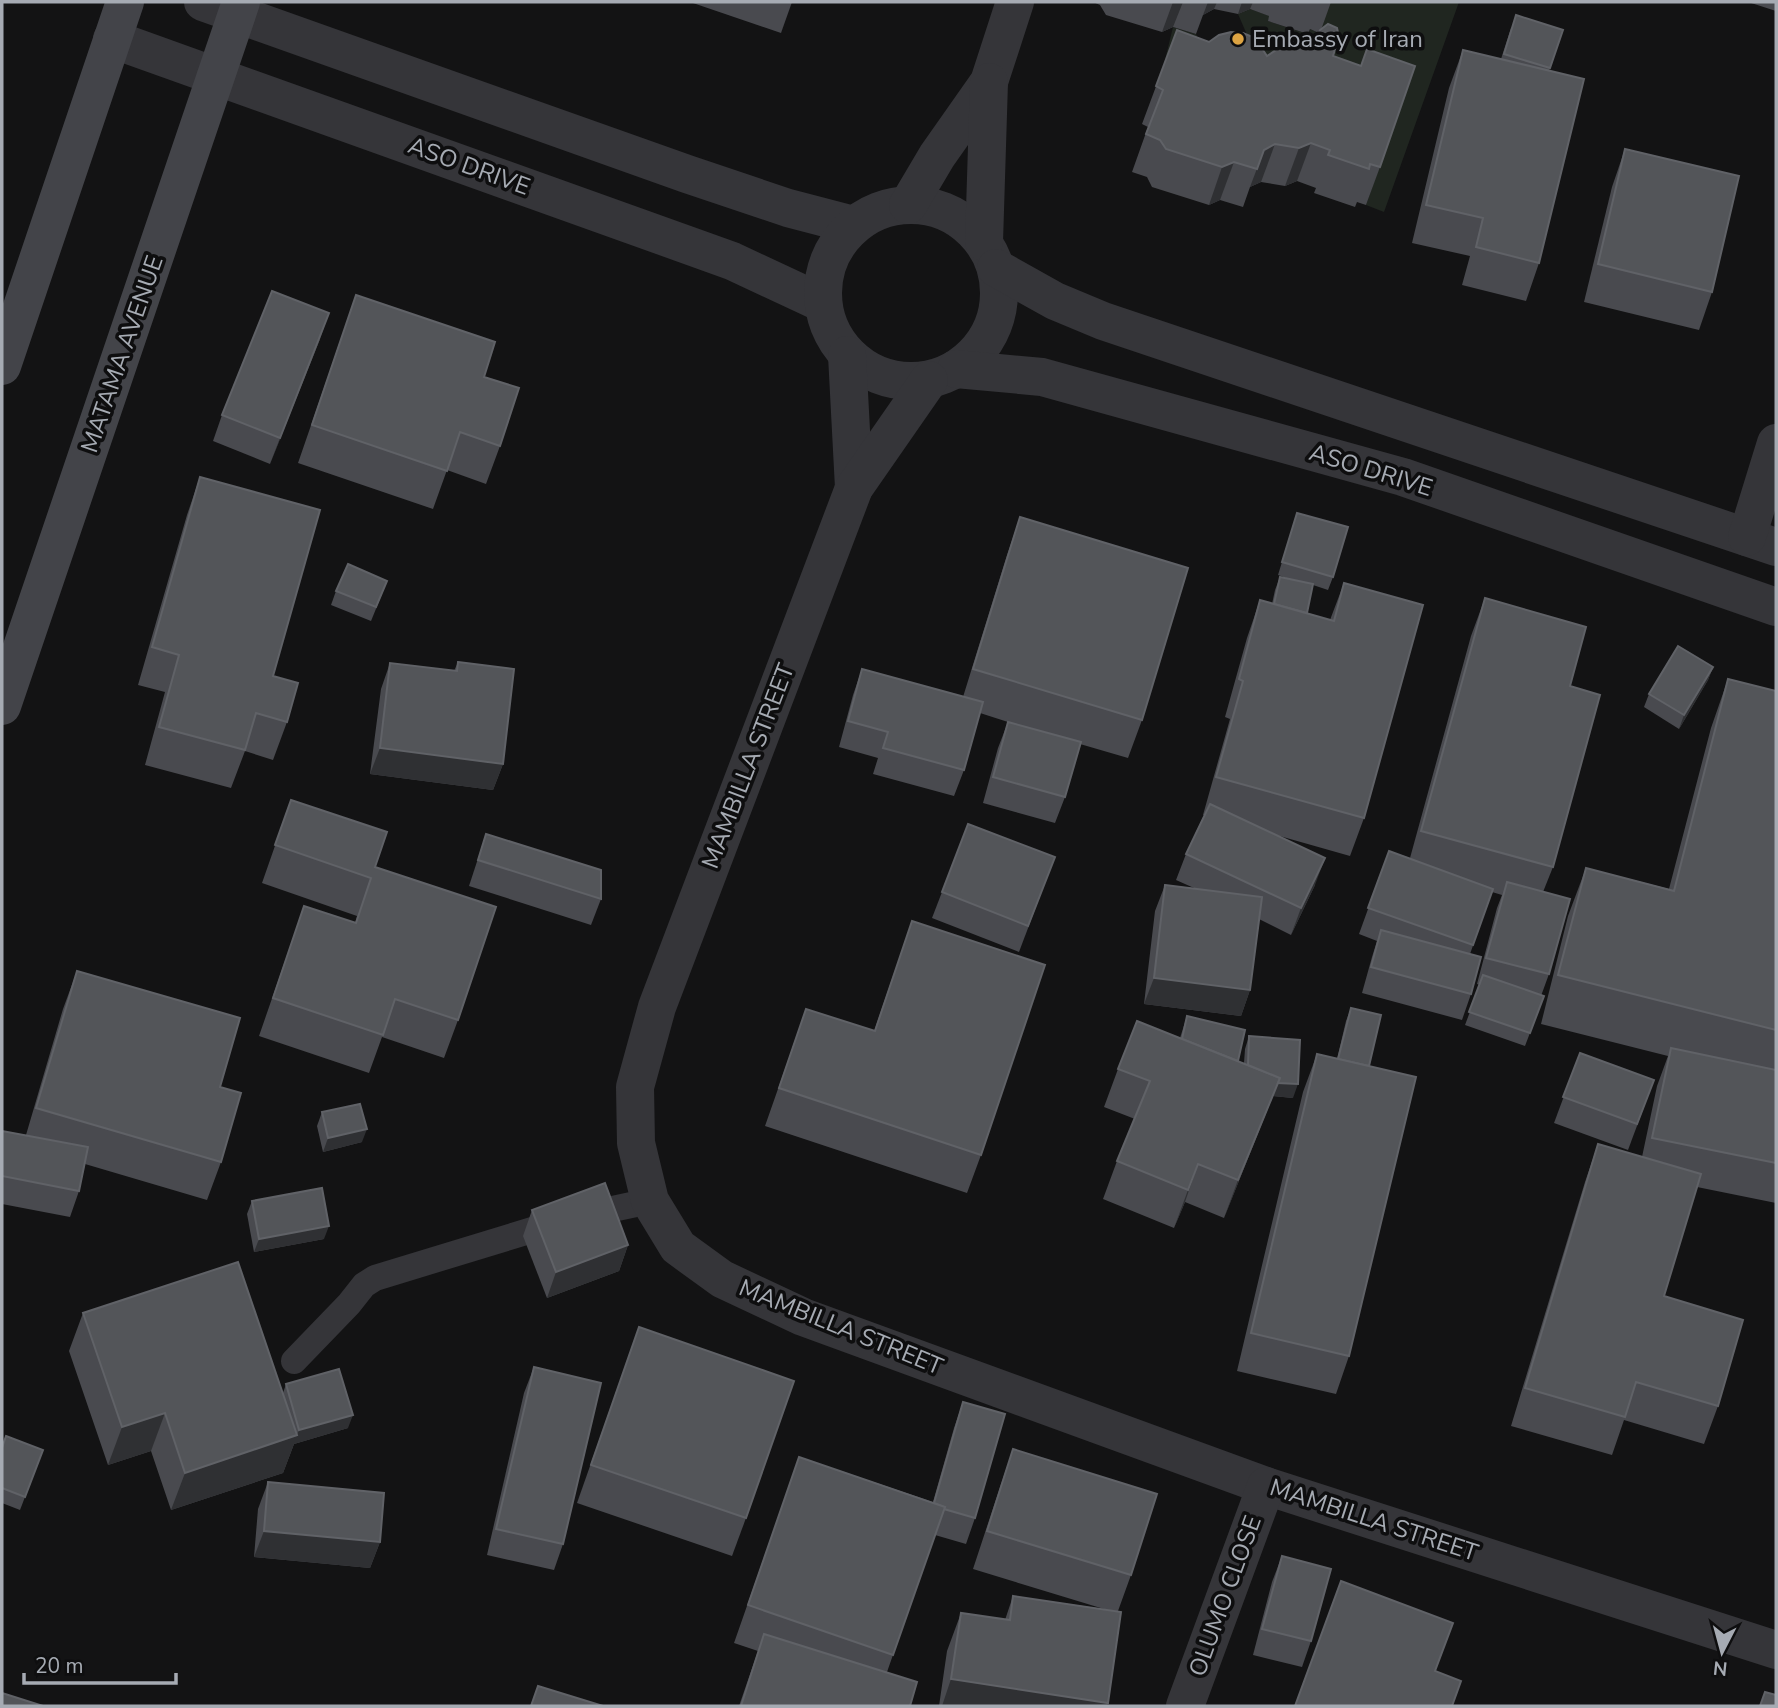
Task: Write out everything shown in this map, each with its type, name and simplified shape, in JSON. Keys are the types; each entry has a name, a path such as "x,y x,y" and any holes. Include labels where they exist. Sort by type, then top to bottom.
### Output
{"main road":[{"path":"2,366 125,2"},
{"name":"MATAMA AVENUE","path":"2,706 217,75 227,6"}],"street":[{"path":"908,205 937,156 989,82 1016,2"},
{"path":"227,6 687,174 788,208 853,225"},
{"name":"ASO DRIVE","path":"112,39 732,261 822,303"},
{"path":"853,488 943,375 979,351 995,326 1000,297 990,255 989,82"},
{"path":"943,375 899,381 871,372 847,355 830,332 822,303 824,274 835,247 853,225 879,210 908,205 937,208 962,221 990,255 1055,301 1103,321 1762,542 1776,443"},
{"path":"847,355 853,488"},
{"name":"ASO DRIVE","path":"943,375 1042,377 1403,477 1776,607"},
{"name":"MAMBILLA STREET","path":"853,488 654,1020 635,1087 636,1143 650,1201 678,1247 722,1279 803,1317 1266,1486 1776,1650"},
{"name":"OLUMO CLOSE","path":"1185,1706 1266,1486"}],"lane":[{"path":"294,1362 364,1285 375,1278 575,1217 650,1201"}],"shaded area":[{"path":"1330,2 1459,2 1384,212 1366,205 1401,105 1163,68 1173,27 1196,34 1207,57 1248,37 1238,14 1250,9 1270,16 1268,21 1308,34 1310,29 1319,33"}],"building":[{"path":"1516,15 1563,30 1550,68 1504,54"},
{"path":"1328,24 1337,28 1339,37 1333,56 1361,66 1367,49 1415,66 1380,167 1370,164 1369,169 1328,155 1330,150 1311,143 1299,148 1275,144 1264,150 1257,169 1234,162 1222,167 1166,149 1160,140 1146,134 1163,90 1156,86 1177,30 1209,42 1219,35 1243,33 1255,38 1267,56 1290,41 1313,49 1320,30"},
{"path":"1463,50 1584,79 1539,263 1476,247 1483,218 1426,205"},
{"path":"1625,149 1739,176 1712,292 1598,264"},
{"path":"272,291 329,313 280,438 222,415"},
{"path":"356,295 495,342 484,377 519,388 500,446 460,432 447,471 312,425"},
{"path":"200,477 320,510 273,676 298,683 287,722 256,713 245,750 159,727 179,655 152,647"},
{"path":"1297,513 1348,527 1333,577 1282,562"},
{"path":"1020,517 1188,568 1142,720 973,669"},
{"path":"348,564 387,581 376,607 336,591"},
{"path":"1280,577 1313,584 1307,613 1274,604"},
{"path":"1344,583 1423,605 1364,818 1216,777 1243,681 1239,679 1260,600 1334,621"},
{"path":"1485,598 1586,627 1570,686 1600,695 1553,867 1421,831"},
{"path":"1678,646 1713,667 1684,715 1649,694"},
{"path":"458,662 514,669 503,764 380,748 390,663 457,671"},
{"path":"862,669 983,702 964,770 883,748 888,732 848,721"},
{"path":"1728,679 1776,691 1776,1030 1558,975 1586,868 1674,891"},
{"path":"1008,722 1081,742 1065,797 993,777"},
{"path":"291,800 387,832 375,867 496,907 458,1020 395,999 383,1035 273,998 304,906 356,923 371,878 275,845"},
{"path":"1210,804 1325,858 1301,908 1186,854"},
{"path":"968,824 1055,857 1028,926 942,892"},
{"path":"486,834 601,870 601,899 478,860"},
{"path":"1389,851 1493,889 1473,945 1368,908"},
{"path":"1507,882 1570,899 1549,974 1486,958"},
{"path":"1165,885 1262,897 1250,990 1154,978"},
{"path":"912,921 1045,965 981,1155 779,1088 806,1009 875,1031"},
{"path":"1381,930 1481,957 1471,994 1371,967"},
{"path":"77,971 240,1018 220,1087 241,1093 221,1162 36,1108"},
{"path":"1483,975 1544,996 1530,1033 1469,1012"},
{"path":"1351,1008 1381,1015 1369,1066 1338,1059"},
{"path":"1187,1016 1245,1030 1238,1061 1182,1039"},
{"path":"1137,1021 1280,1078 1238,1180 1198,1164 1188,1190 1117,1161 1150,1081 1118,1069"},
{"path":"1249,1036 1300,1040 1298,1084 1278,1083 1280,1078 1248,1065"},
{"path":"1671,1048 1776,1070 1776,1163 1652,1138"},
{"path":"1580,1053 1654,1080 1637,1124 1563,1097"},
{"path":"1317,1054 1416,1077 1349,1356 1251,1333"},
{"path":"360,1104 367,1129 328,1138 322,1112"},
{"path":"2,1131 88,1147 79,1191 2,1176"},
{"path":"1598,1144 1701,1174 1664,1296 1743,1320 1718,1406 1636,1382 1625,1417 1525,1388"},
{"path":"605,1183 628,1245 556,1272 532,1210"},
{"path":"322,1188 329,1226 259,1239 252,1201"},
{"path":"238,1262 297,1435 185,1473 165,1413 122,1427 83,1313"},
{"path":"639,1327 794,1381 746,1518 591,1465"},
{"path":"534,1367 601,1383 563,1544 496,1529"},
{"path":"339,1369 353,1415 299,1430 286,1384"},
{"path":"963,1402 1005,1414 975,1518 944,1509 945,1507 934,1503"},
{"path":"6,1436 43,1450 25,1497 2,1488 2,1448"},
{"path":"1013,1449 1157,1494 1131,1575 987,1531"},
{"path":"799,1457 945,1507 893,1655 748,1605"},
{"path":"268,1482 384,1493 380,1542 264,1531"},
{"path":"1282,1556 1331,1569 1311,1641 1262,1629"},
{"path":"1341,1581 1453,1623 1435,1671 1461,1681 1452,1706 1295,1706"},
{"path":"1013,1596 1121,1612 1108,1703 951,1679 961,1613 1010,1620"},
{"path":"764,1634 917,1682 910,1706 741,1706"},
{"path":"538,1686 603,1706 531,1706"},
{"path":"1765,1692 1776,1695 1776,1706 1760,1706"},
{"path":"2,1693 43,1706 2,1706"}],"place":[{"name":"Embassy of Iran","path":"1238,39"}]}
